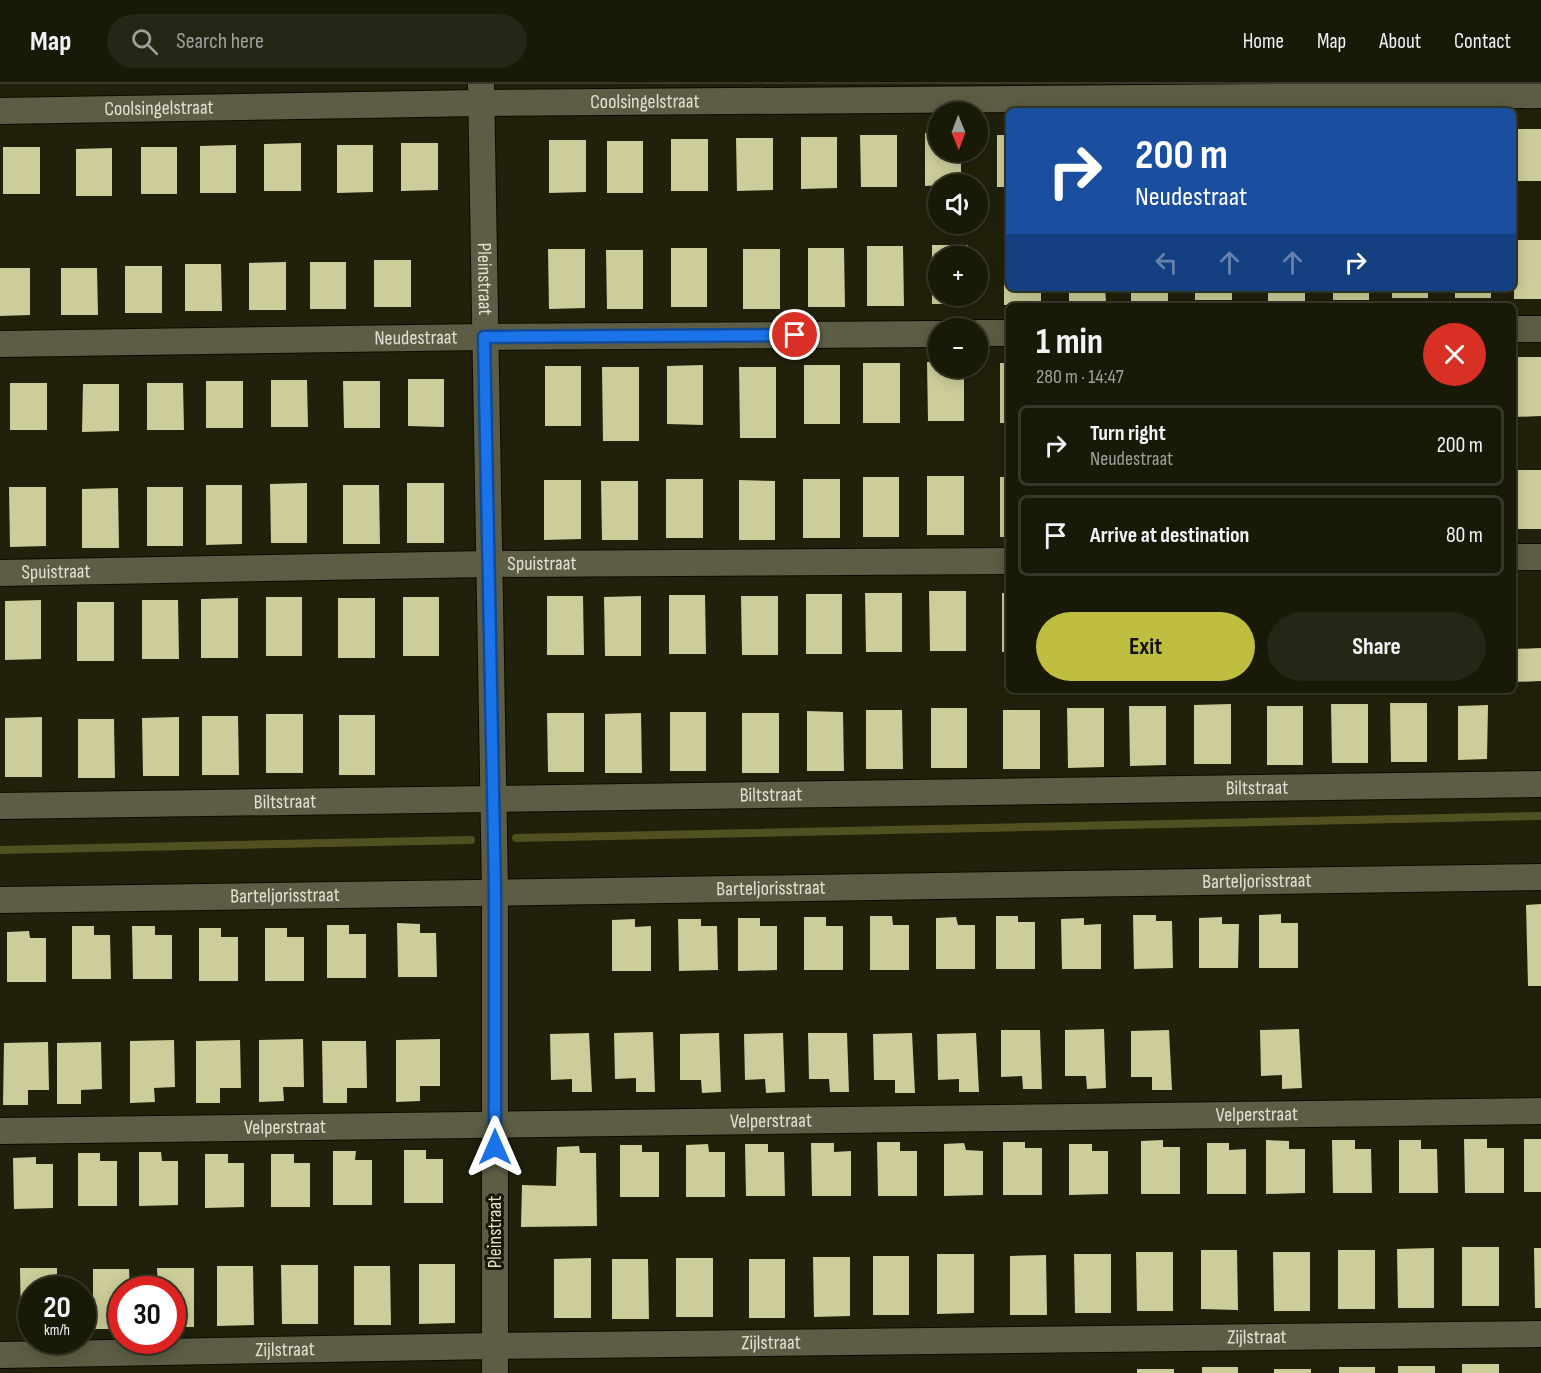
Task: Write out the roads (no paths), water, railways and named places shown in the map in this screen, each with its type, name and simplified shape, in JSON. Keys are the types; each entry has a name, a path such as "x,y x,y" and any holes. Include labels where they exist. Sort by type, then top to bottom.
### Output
{"street":[{"name":"Coolsingelstraat","path":"0,111 481,93 1541,95"},
{"name":"Pleinstraat","path":"481,93 495,891 495,1373"},
{"path":"1516,329 1541,329"},
{"path":"988,333 1006,333"},
{"name":"Neudestraat","path":"0,345 484,337 928,334"},
{"path":"1516,557 1541,557"},
{"name":"Spuistraat","path":"0,573 488,564 1006,561"},
{"name":"Biltstraat","path":"0,806 1541,784"},
{"name":"Barteljorisstraat","path":"0,900 1541,877"},
{"name":"Velperstraat","path":"0,1131 1541,1111"},
{"name":"Zijlstraat","path":"0,1355 494,1346 1541,1334"}],"waterway":[{"path":"516,838 1541,816"},
{"path":"0,850 471,840"}]}
